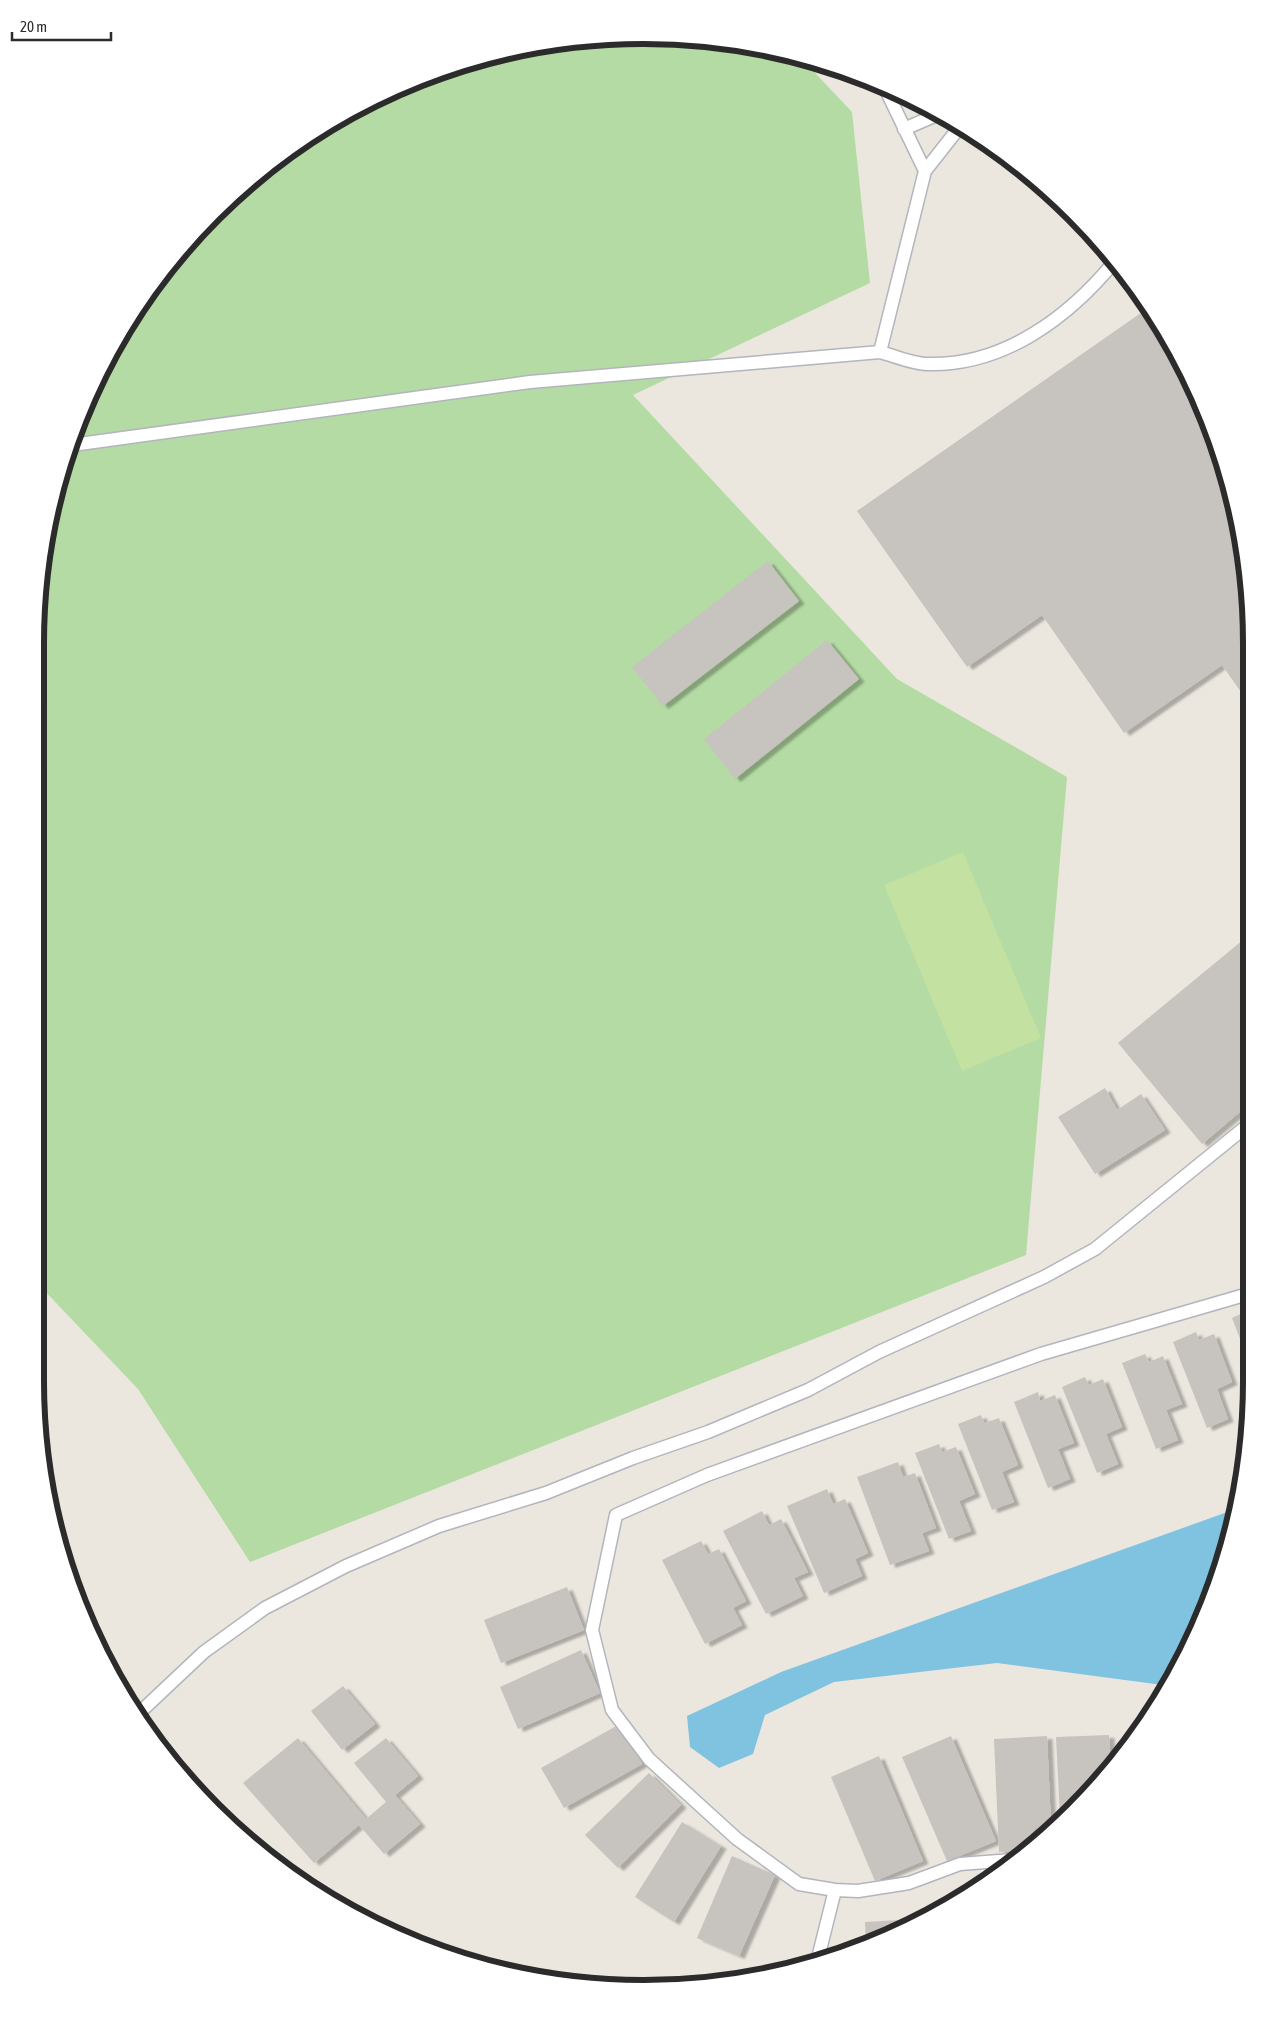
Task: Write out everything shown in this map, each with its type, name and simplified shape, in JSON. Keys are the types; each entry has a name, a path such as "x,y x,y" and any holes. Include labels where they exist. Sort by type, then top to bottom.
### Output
{"lane":[{"path":"889,97 925,171"},
{"path":"904,129 931,117"},
{"path":"880,352 925,171 956,132"},
{"path":"78,444 530,382 880,352 927,364 970,361 1013,347 1058,319 1110,267"},
{"path":"143,1710 212,1646 265,1608 346,1566 439,1526 546,1493 633,1458 717,1428 808,1390 879,1352 1044,1277 1095,1249 1243,1129"},
{"path":"1002,1861 960,1864 909,1883 858,1891 835,1890 799,1884 737,1839 649,1759 612,1710 592,1630 616,1515 708,1475 1041,1354 1243,1295"},
{"path":"819,1953 835,1890"}],"green space":[{"path":"604,45 683,45 722,49 761,55 810,68 852,112 870,283 633,395 897,679 1067,777 1026,1255 250,1562 138,1389 44,1290 45,604 55,526 64,488 89,414 106,378 145,310 168,278 219,219 278,168 310,145 344,124 414,89 488,64 526,55"},
{"path":"963,852 1041,1038 962,1071 884,885"}],"water":[{"path":"1229,1512 1223,1536 1198,1610 1160,1685 997,1663 834,1682 765,1715 753,1754 719,1768 690,1747 687,1716 781,1672"}],"building":[{"path":"1143,312 1163,344 1198,414 1223,488 1232,526 1242,604 1243,695 1222,665 1124,733 1042,615 967,667 857,511"},
{"path":"768,561 799,601 663,706 632,667"},
{"path":"827,640 859,679 735,779 704,739"},
{"path":"1243,940 1243,1109 1202,1144 1118,1043"},
{"path":"1105,1088 1117,1110 1141,1094 1165,1130 1095,1174 1058,1117"},
{"path":"1243,1313 1243,1347 1232,1318"},
{"path":"1196,1332 1199,1340 1214,1334 1232,1382 1217,1389 1228,1419 1207,1428 1173,1342"},
{"path":"1145,1354 1149,1362 1163,1356 1182,1404 1166,1410 1178,1440 1156,1449 1122,1363"},
{"path":"1085,1377 1089,1385 1103,1379 1122,1427 1106,1434 1118,1464 1097,1473 1062,1387"},
{"path":"1038,1392 1040,1401 1055,1395 1074,1443 1058,1449 1070,1479 1048,1488 1014,1402"},
{"path":"981,1415 984,1423 999,1418 1018,1465 1002,1472 1014,1502 992,1510 958,1424"},
{"path":"939,1444 942,1452 956,1447 975,1494 959,1501 971,1531 949,1539 915,1453"},
{"path":"898,1462 903,1477 915,1473 936,1528 922,1533 929,1551 890,1565 857,1477"},
{"path":"827,1489 833,1504 845,1499 868,1553 855,1559 862,1576 824,1593 787,1506"},
{"path":"762,1511 769,1525 781,1519 808,1572 794,1578 803,1596 766,1614 723,1531"},
{"path":"701,1541 708,1554 719,1549 746,1601 733,1608 742,1625 705,1644 662,1560"},
{"path":"567,1587 584,1630 501,1663 484,1620"},
{"path":"581,1650 600,1693 518,1729 500,1687"},
{"path":"343,1686 375,1724 342,1750 311,1711"},
{"path":"620,1724 642,1764 564,1808 541,1768"},
{"path":"1109,1735 1110,1756 1060,1812 1056,1737"},
{"path":"951,1736 996,1841 947,1861 902,1757"},
{"path":"1047,1736 1051,1820 1015,1851 999,1852 994,1739"},
{"path":"298,1738 366,1819 386,1802 354,1763 386,1738 418,1776 395,1795 420,1824 384,1854 359,1825 314,1863 243,1783"},
{"path":"879,1756 923,1861 875,1881 831,1777"},
{"path":"649,1773 681,1805 618,1868 585,1835"},
{"path":"682,1822 721,1846 674,1922 635,1897"},
{"path":"732,1856 775,1875 739,1956 697,1938"},
{"path":"905,1920 866,1938 865,1922"}]}
